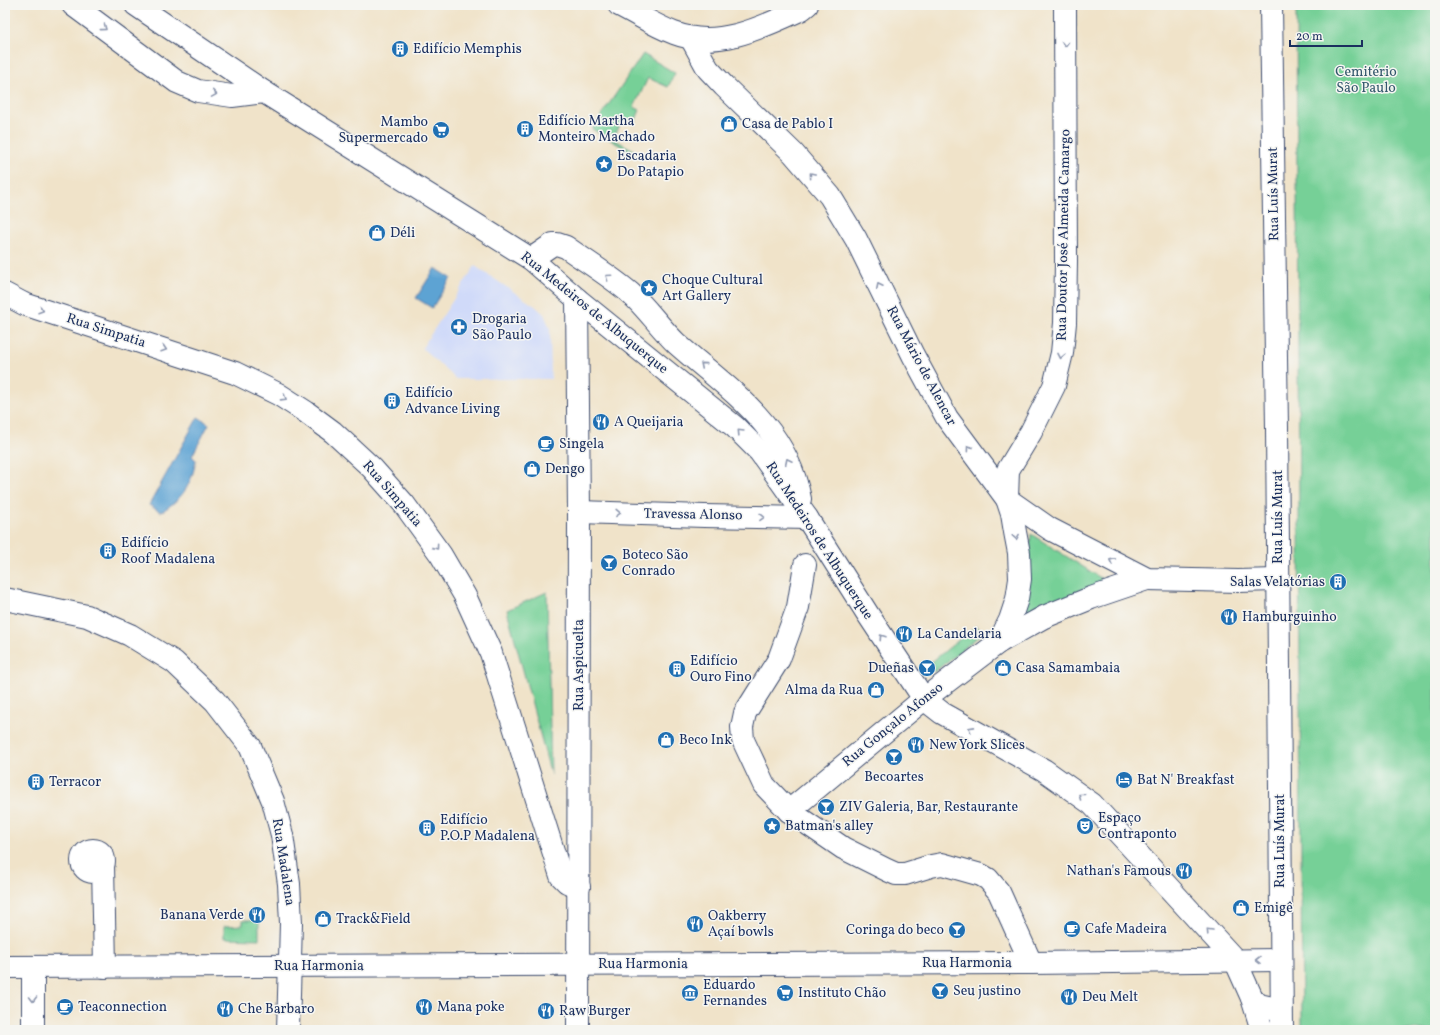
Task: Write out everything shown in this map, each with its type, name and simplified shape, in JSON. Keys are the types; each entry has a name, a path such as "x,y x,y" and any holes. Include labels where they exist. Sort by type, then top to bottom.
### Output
{"street":[{"path":"73,5 177,82 198,91 232,96 264,92"},
{"name":"Rua Medeiros de Albuquerque","path":"136,5 264,92 531,259 577,300 735,427 760,452 805,515 924,699 942,713 1044,770 1092,804 1235,960 1252,998 1262,1030"},
{"path":"619,5 673,33 691,38 722,38 739,34 762,27 802,9 807,5"},
{"name":"Rua Doutor José Almeida Camargo","path":"1007,499 999,472 1031,432 1054,386 1062,353 1065,323 1066,261 1065,5"},
{"name":"Rua Luís Murat","path":"1271,5 1277,428 1280,960 1282,1020"},
{"name":"Rua Mário de Alencar","path":"691,38 708,68 724,86 793,153 830,196 856,239 910,348 947,418 999,472"},
{"path":"531,259 553,244 566,247 630,294 676,343 740,397 770,430 797,480 805,515"},
{"name":"Rua Simpatia","path":"5,294 24,304 235,373 278,394 306,412 333,432 372,468 404,504 441,555 465,596 492,653 561,876 567,882 579,887"},
{"name":"Rua Aspicuelta","path":"577,300 579,512 578,1030"},
{"path":"1007,499 1050,529 1147,579 1238,581 1278,580"},
{"name":"Rua Gonçalo Afonso","path":"998,642 1010,620 1017,599 1020,579 1014,526 1007,499"},
{"name":"Travessa Alonso","path":"579,512 704,516 805,515"},
{"path":"805,565 798,607 778,659 746,713 742,727 743,740 764,785 789,811 843,848 896,874 905,874 942,864 982,875 988,879 999,892 1031,963"},
{"name":"Rua Gonçalo Afonso","path":"789,811 924,699 998,642 1044,617 1091,598 1147,579"},
{"name":"Rua Madalena","path":"5,599 87,616 130,634 174,662 216,701 250,746 273,801 282,835 289,884 291,923 288,1030"},
{"path":"103,865 105,967"},
{"name":"Rua Harmonia","path":"5,968 579,964 1031,963 1280,960"},
{"path":"32,968 33,1030"},
{"path":"1252,998 1259,1005 1282,1020"}],"shaded area":[{"path":"475,266 535,306 544,314 550,328 551,379 456,379 422,348"}],"green space":[{"name":"Cemitério São Paulo","path":"1296,5 1435,5 1435,1030 1302,1030"},
{"path":"643,54 675,73 668,87 648,78 634,107 640,110 634,124 623,119 613,139 636,151 634,154 592,129"},
{"path":"1031,534 1107,582 1025,614"},
{"path":"547,592 551,775 507,610"},
{"path":"976,626 983,633 934,672 929,664"},
{"path":"243,920 259,920 259,939 224,938 224,926 243,925"}],"water":[{"path":"435,268 451,278 432,308 416,298"},
{"path":"198,417 209,424 192,456 196,460 192,477 185,490 175,502 161,512 149,505"}],"place":[{"name":"Edifício Memphis","path":"400,49"},
{"name":"Casa de Pablo I","path":"729,124"},
{"name":"Edifício Martha Monteiro Machado","path":"525,129"},
{"name":"Mambo Supermercado","path":"441,130"},
{"name":"Escadaria Do Patapio","path":"604,164"},
{"name":"Déli","path":"377,233"},
{"name":"Choque Cultural Art Gallery","path":"649,288"},
{"name":"Drogaria São Paulo","path":"459,327"},
{"name":"Edifício Advance Living","path":"392,401"},
{"name":"A Queijaria","path":"601,422"},
{"name":"Singela","path":"546,444"},
{"name":"Dengo","path":"532,469"},
{"name":"Edifício Roof Madalena","path":"108,551"},
{"name":"Boteco São Conrado","path":"609,563"},
{"name":"Salas Velatórias","path":"1338,582"},
{"name":"Hamburguinho","path":"1229,617"},
{"name":"La Candelaria","path":"904,634"},
{"name":"Dueñas","path":"927,668"},
{"name":"Casa Samambaia","path":"1003,668"},
{"name":"Edifício Ouro Fino","path":"677,669"},
{"name":"Alma da Rua","path":"876,690"},
{"name":"Beco Ink","path":"666,740"},
{"name":"New York Slices","path":"916,745"},
{"name":"Becoartes","path":"894,757"},
{"name":"Bat N' Breakfast","path":"1124,780"},
{"name":"Terracor","path":"36,782"},
{"name":"ZIV Galeria, Bar, Restaurante","path":"826,807"},
{"name":"Batman's alley","path":"772,826"},
{"name":"Espaço Contraponto","path":"1085,826"},
{"name":"Edifício P.O.P Madalena","path":"427,828"},
{"name":"Nathan's Famous","path":"1184,871"},
{"name":"Emigê","path":"1241,908"},
{"name":"Banana Verde","path":"257,915"},
{"name":"Track&Field","path":"323,919"},
{"name":"Oakberry Açaí bowls","path":"695,924"},
{"name":"Cafe Madeira","path":"1072,929"},
{"name":"Coringa do beco","path":"957,930"},
{"name":"Seu justino","path":"940,991"},
{"name":"Eduardo Fernandes","path":"690,993"},
{"name":"Instituto Chão","path":"785,993"},
{"name":"Deu Melt","path":"1069,997"},
{"name":"Teaconnection","path":"65,1007"},
{"name":"Mana poke","path":"424,1007"},
{"name":"Che Barbaro","path":"225,1009"},
{"name":"Raw Burger","path":"546,1011"}]}
